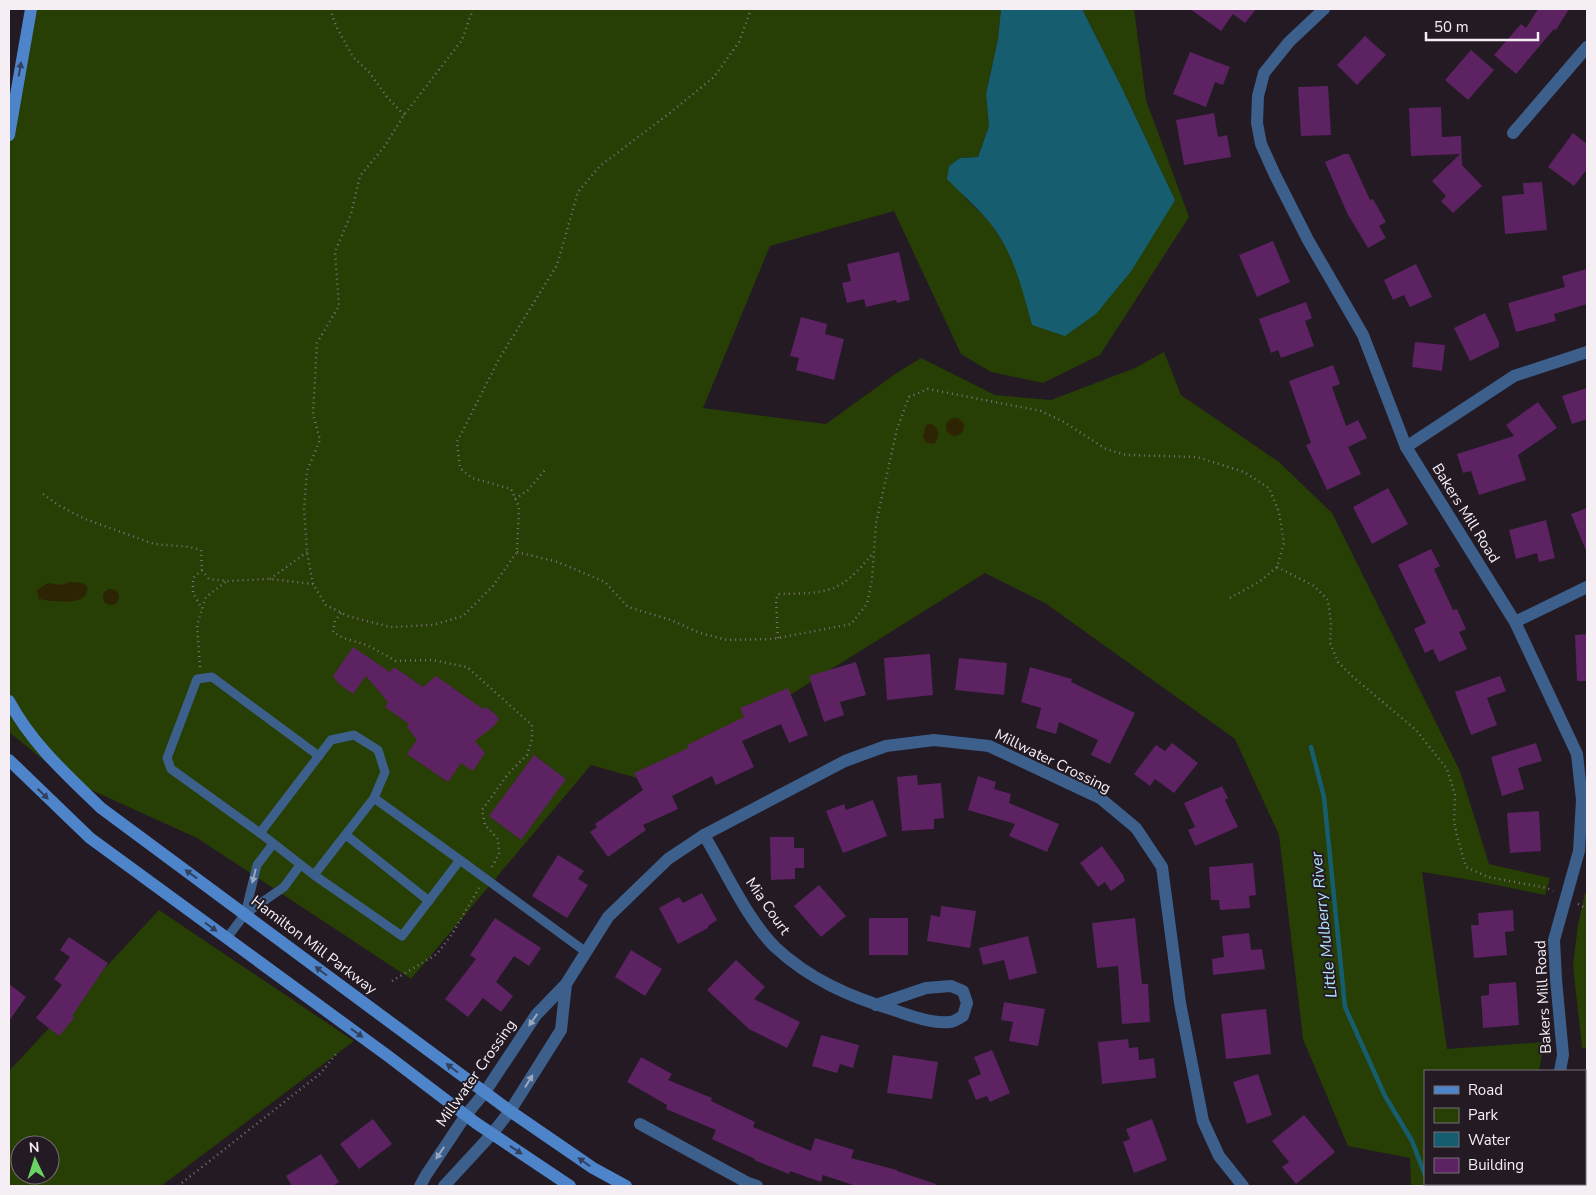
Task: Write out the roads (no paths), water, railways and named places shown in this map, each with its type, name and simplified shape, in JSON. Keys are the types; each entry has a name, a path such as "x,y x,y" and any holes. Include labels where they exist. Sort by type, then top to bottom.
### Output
{"street":[{"path":"9,135 31,9"},
{"name":"Bakers Mill Road","path":"1324,9 1290,42 1264,73 1258,96 1256,123 1261,144 1308,240 1363,335 1406,447 1515,622 1577,754 1584,800 1579,851 1554,940 1563,1055 1560,1070"},
{"path":"1513,132 1587,46"},
{"path":"1406,447 1514,376 1587,352"},
{"path":"1515,622 1587,587"},
{"name":"Hamilton Mill Parkway","path":"9,701 47,756 101,808 510,1111 593,1168 626,1186"},
{"name":"Millwater Crossing","path":"420,1186 466,1115 485,1092 536,1015 566,984 608,917 668,859 704,835 845,762 886,746 934,740 989,746 1100,798 1136,828 1162,866 1180,1003 1203,1121 1219,1156 1243,1186"},
{"path":"9,760 90,838 492,1134 570,1186"},
{"name":"Mia Court","path":"704,835 751,916 774,946 802,970 834,988 876,1005 932,1021 951,1022 963,1016 967,1003 963,991 951,986 926,988 876,1005"},
{"name":"Millwater Crossing","path":"444,1186 492,1134 510,1111 561,1030 566,984"},
{"path":"640,1124 748,1183 757,1186"}],"lane":[{"path":"318,756 212,677 196,679 167,758 171,769 260,833 300,865 402,936 460,860"},
{"path":"260,833 331,740 354,735 378,750 385,772 374,798 314,875"},
{"path":"374,798 586,952"},
{"path":"346,835 429,901"},
{"path":"245,914 257,865 273,844"},
{"path":"227,938 245,914 284,887 300,865"}],"water":[{"path":"1001,9 1082,9 1175,200 1132,270 1096,314 1065,336 1032,325 1016,272 1005,247 985,217 947,179 949,166 960,158 978,157 989,126 986,94 998,39"}],"waterway":[{"name":"Little Mulberry River","path":"1311,747 1324,797 1345,1007 1385,1096 1412,1141 1424,1172"}]}
